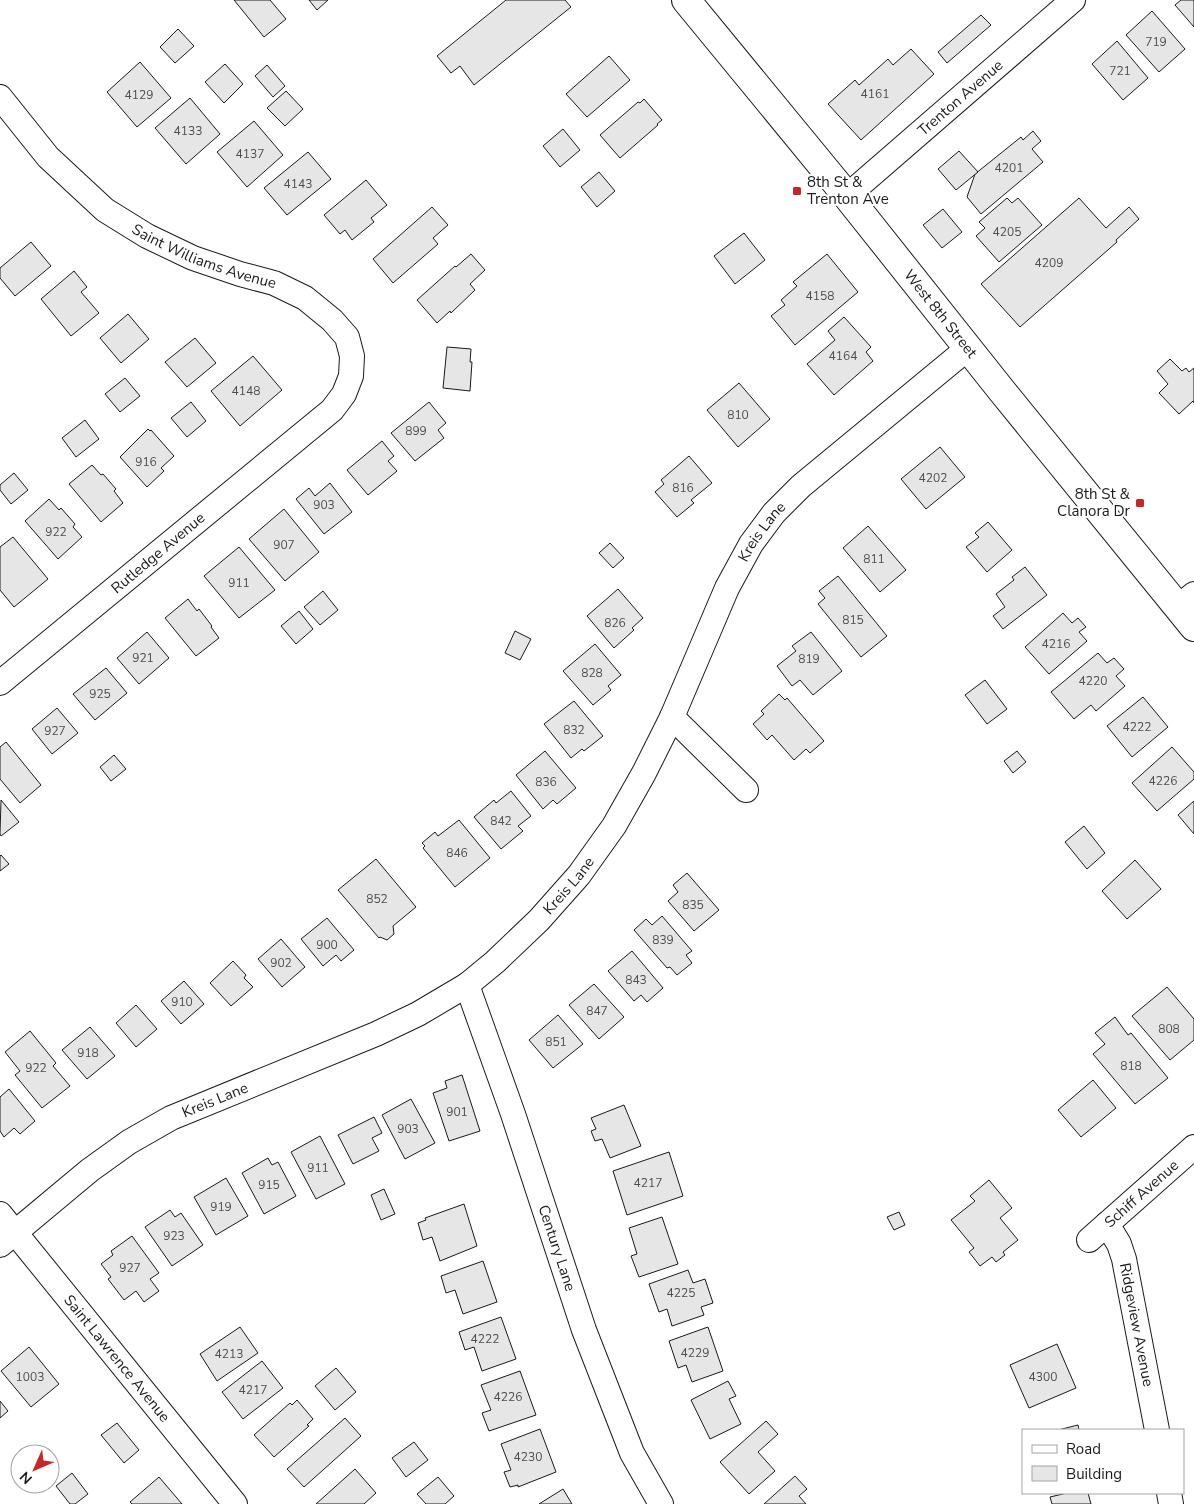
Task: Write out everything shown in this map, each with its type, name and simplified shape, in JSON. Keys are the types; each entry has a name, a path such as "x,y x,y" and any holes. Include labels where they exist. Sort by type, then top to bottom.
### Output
{"street":[{"name":"West 8th Street","path":"686,0 847,196 968,348 1189,609"},
{"name":"Trenton Avenue","path":"847,196 1073,0"},
{"name":"Saint Williams Avenue","path":"0,97 48,157 105,210 147,236 193,258 274,283 305,298 332,320 347,337 352,356 351,376 344,394 332,410 316,422"},
{"name":"Kreis Lane","path":"8,1238 90,1170 129,1142 171,1118 376,1034 418,1014 467,985 495,962 539,920 579,875 614,826 644,773 672,716 727,588 751,544 774,513 801,486 968,348"},
{"name":"Rutledge Avenue","path":"0,683 316,422"},
{"path":"672,716 746,790"},
{"name":"Century Lane","path":"467,985 513,1114 584,1330 632,1453 661,1504"},
{"name":"Schiff Avenue","path":"1089,1240 1194,1147"},
{"name":"Saint Lawrence Avenue","path":"0,1214 8,1238 235,1504"},
{"name":"Ridgeview Avenue","path":"1107,1224 1119,1244 1124,1259 1157,1429"}],"building":[{"path":"234,0 270,0 286,19 264,37"},
{"path":"309,0 328,0 317,10"},
{"path":"506,0 565,0 571,7 474,85 460,66 451,73 437,56"},
{"path":"1181,0 1194,0 1194,27 1175,5"},
{"path":"1152,11 1185,49 1159,72 1126,35"},
{"path":"981,15 991,25 947,63 938,52"},
{"path":"178,29 194,46 175,63 160,47"},
{"path":"1117,41 1148,78 1123,100 1092,64"},
{"path":"911,49 934,74 861,140 828,104 855,80 859,85 888,59 893,65"},
{"path":"609,56 630,80 587,117 566,94"},
{"path":"140,62 171,98 137,127 107,92"},
{"path":"225,64 243,84 224,103 205,82"},
{"path":"267,65 285,86 273,97 255,76"},
{"path":"286,91 303,109 285,126 267,108"},
{"path":"190,98 220,134 186,164 155,128"},
{"path":"644,99 662,120 620,158 600,135"},
{"path":"254,121 283,155 247,187 217,152"},
{"path":"563,129 580,150 560,167 543,146"},
{"path":"1033,131 1041,141 1032,149 1043,162 981,214 967,197 975,174 1021,137 1023,140"},
{"path":"959,151 978,172 956,190 938,169"},
{"path":"308,152 331,179 287,215 264,188"},
{"path":"599,172 615,191 597,207 581,187"},
{"path":"366,180 387,205 371,218 374,222 352,240 345,230 340,234 324,215"},
{"path":"1007,198 1012,203 1018,198 1042,225 999,262 976,236 985,228 979,222"},
{"path":"1079,198 1106,228 1129,207 1139,219 1116,240 1117,242 1020,327 981,284"},
{"path":"432,207 448,225 433,238 438,244 393,283 373,259"},
{"path":"943,209 962,232 942,248 923,225"},
{"path":"744,233 765,260 735,284 714,256"},
{"path":"31,242 51,266 15,296 0,278 0,268"},
{"path":"471,254 485,270 470,284 475,290 451,313 450,311 437,323 417,300"},
{"path":"827,254 858,292 795,345 771,316 785,305 781,300 797,286 793,282"},
{"path":"74,271 87,287 81,292 99,313 71,336 41,299"},
{"path":"128,314 149,339 121,363 100,338"},
{"path":"844,317 871,347 866,352 873,361 834,395 807,364 835,340 828,331"},
{"path":"195,338 216,363 187,387 165,362"},
{"path":"447,347 471,349 470,391 443,388"},
{"path":"253,356 282,390 240,426 211,391"},
{"path":"1170,359 1182,371 1186,368 1189,372 1194,368 1194,403 1193,401 1179,414 1159,393 1168,384 1157,371"},
{"path":"125,378 140,396 120,412 105,394"},
{"path":"739,383 770,419 738,447 707,410"},
{"path":"191,402 206,421 187,437 171,418"},
{"path":"429,402 446,423 438,430 444,438 415,461 391,433"},
{"path":"85,420 99,439 76,457 62,438"},
{"path":"148,429 174,456 161,468 164,471 147,487 120,457"},
{"path":"382,441 394,456 388,461 397,471 368,495 347,470"},
{"path":"940,447 965,477 926,509 901,479"},
{"path":"689,456 712,483 691,500 694,503 677,517 655,492 664,484 661,480"},
{"path":"92,465 116,489 114,491 123,503 101,522 69,484"},
{"path":"14,473 28,490 11,504 0,490 0,485"},
{"path":"330,483 352,512 324,534 296,499 309,488 315,496"},
{"path":"49,499 59,510 61,508 75,524 73,527 82,537 58,559 25,521"},
{"path":"284,509 319,552 285,581 249,539"},
{"path":"988,522 1012,550 987,572 966,547 979,537 975,533"},
{"path":"868,526 906,570 880,592 843,548"},
{"path":"13,537 48,579 14,607 0,590 0,547"},
{"path":"610,543 624,558 613,568 599,553"},
{"path":"239,547 275,590 239,618 204,576"},
{"path":"1025,567 1047,595 1003,629 993,616 1005,607 996,594 1014,580 1012,577"},
{"path":"838,576 887,636 861,657 818,604 825,598 819,591"},
{"path":"618,589 643,618 632,628 634,630 614,648 587,616"},
{"path":"323,591 338,610 320,625 304,607"},
{"path":"188,599 197,611 199,609 219,638 196,656 165,618"},
{"path":"299,611 313,629 296,644 281,626"},
{"path":"1063,613 1072,623 1078,618 1086,627 1079,632 1087,641 1049,674 1025,647"},
{"path":"515,631 531,639 520,660 505,653"},
{"path":"147,632 169,658 139,684 117,658"},
{"path":"811,632 842,671 813,695 800,680 792,686 777,666 796,651 792,646"},
{"path":"595,644 621,675 608,686 611,690 593,705 563,671"},
{"path":"1098,653 1107,663 1114,658 1124,669 1116,676 1125,686 1096,711 1091,705 1074,719 1051,692"},
{"path":"106,668 127,693 95,720 73,694"},
{"path":"985,680 1007,709 987,724 965,695"},
{"path":"779,694 785,700 787,698 824,741 810,753 806,749 794,760 772,735 767,740 753,724 764,714 761,711"},
{"path":"1143,697 1168,727 1132,757 1107,726"},
{"path":"574,701 603,736 584,751 582,749 571,758 544,724"},
{"path":"57,708 78,733 52,754 32,729"},
{"path":"6,742 41,785 20,803 0,779 0,747"},
{"path":"1172,747 1194,772 1194,779 1157,811 1132,783"},
{"path":"545,751 576,788 557,804 553,800 543,809 516,775"},
{"path":"1017,751 1026,762 1013,773 1004,761"},
{"path":"114,755 126,769 111,781 100,767"},
{"path":"511,791 531,816 518,826 523,831 501,849 474,817 494,800 496,803"},
{"path":"1,800 19,822 1,836 0,834"},
{"path":"1194,801 1194,834 1178,815"},
{"path":"459,820 490,858 455,887 423,848 425,846 422,843 435,832 438,836"},
{"path":"1084,826 1105,853 1087,869 1065,842"},
{"path":"0,856 9,864 0,871"},
{"path":"376,859 416,907 393,926 394,934 387,940 379,938 338,890"},
{"path":"1135,860 1161,889 1127,919 1102,891"},
{"path":"687,873 719,910 694,931 668,901 678,892 673,885"},
{"path":"662,916 692,951 686,955 692,963 677,975 670,967 667,968 634,930 646,919 652,925"},
{"path":"327,918 354,950 341,961 336,955 323,966 301,939"},
{"path":"281,939 305,967 282,987 258,959"},
{"path":"632,951 663,988 647,1002 641,995 634,1001 608,971"},
{"path":"233,961 246,975 244,978 253,987 231,1006 210,983"},
{"path":"184,981 204,1004 181,1024 161,1001"},
{"path":"594,984 624,1017 599,1039 569,1005"},
{"path":"1167,987 1194,1019 1194,1040 1170,1060 1132,1016"},
{"path":"136,1005 157,1029 136,1047 116,1023"},
{"path":"558,1015 583,1044 553,1068 529,1040"},
{"path":"1115,1017 1128,1035 1131,1033 1168,1078 1135,1104 1093,1054 1105,1044 1095,1033"},
{"path":"90,1027 115,1056 87,1079 62,1050"},
{"path":"30,1031 56,1063 53,1066 70,1086 42,1108 15,1075 20,1071 5,1052"},
{"path":"462,1075 480,1131 449,1141 433,1093 447,1088 445,1081"},
{"path":"1093,1080 1116,1108 1081,1137 1058,1110"},
{"path":"9,1089 35,1121 20,1134 14,1128 4,1137 0,1131 0,1097"},
{"path":"411,1099 435,1143 405,1159 382,1115"},
{"path":"624,1105 641,1146 610,1158 602,1139 595,1141 591,1131 596,1129 591,1118"},
{"path":"374,1117 382,1133 372,1138 379,1151 353,1164 338,1135"},
{"path":"320,1136 345,1184 316,1199 291,1152"},
{"path":"669,1152 683,1196 627,1215 613,1171"},
{"path":"268,1158 272,1165 278,1162 296,1196 264,1214 242,1173"},
{"path":"226,1178 248,1216 216,1235 194,1197"},
{"path":"989,1180 1012,1208 1000,1218 1018,1240 1003,1252 1005,1255 996,1262 992,1257 980,1266 969,1252 974,1248 951,1220 975,1201 970,1196"},
{"path":"384,1189 395,1214 381,1220 371,1195"},
{"path":"464,1204 477,1246 440,1261 432,1237 423,1240 418,1223 426,1220 425,1218"},
{"path":"170,1210 175,1217 181,1213 203,1245 172,1266 145,1227"},
{"path":"899,1212 905,1225 894,1230 887,1217"},
{"path":"662,1217 678,1264 639,1277 631,1256 637,1254 629,1228"},
{"path":"132,1236 159,1273 150,1279 159,1291 144,1302 136,1291 124,1300 108,1279 111,1277 101,1264 113,1255 111,1251"},
{"path":"483,1261 497,1302 463,1314 455,1290 446,1293 441,1276"},
{"path":"688,1270 693,1283 705,1279 713,1303 701,1307 704,1315 672,1326 667,1309 659,1312 649,1284"},
{"path":"501,1317 516,1359 482,1371 474,1347 465,1350 459,1332"},
{"path":"240,1327 258,1353 217,1381 200,1354"},
{"path":"708,1327 723,1371 692,1382 686,1365 678,1368 669,1341"},
{"path":"1057,1344 1076,1388 1029,1408 1010,1365"},
{"path":"29,1347 59,1384 31,1407 1,1371"},
{"path":"262,1361 283,1388 243,1419 222,1392"},
{"path":"336,1368 356,1392 335,1410 315,1386"},
{"path":"520,1371 536,1415 489,1431 482,1413 491,1410 481,1385"},
{"path":"728,1381 736,1396 729,1399 741,1424 710,1439 691,1400"},
{"path":"297,1400 313,1419 307,1425 309,1426 274,1457 254,1435 290,1403 292,1405"},
{"path":"0,1401 8,1411 0,1418"},
{"path":"345,1418 361,1436 304,1487 287,1469"},
{"path":"766,1421 778,1434 758,1452 775,1471 749,1494 720,1462"},
{"path":"117,1423 139,1450 124,1463 101,1435"},
{"path":"1078,1425 1079,1429 1062,1429"},
{"path":"540,1429 556,1472 518,1487 518,1485 510,1487 504,1472 511,1470 501,1444"},
{"path":"414,1442 428,1460 406,1477 392,1458"},
{"path":"355,1469 376,1493 364,1504 316,1504"},
{"path":"72,1473 88,1494 75,1504 70,1504 60,1491 60,1483"},
{"path":"795,1476 807,1489 799,1496 806,1504 764,1504"},
{"path":"159,1477 182,1504 132,1504 130,1502"},
{"path":"438,1477 454,1496 445,1504 426,1504 417,1494"},
{"path":"563,1489 572,1504 539,1504"},
{"path":"1063,1494 1088,1494 1091,1504 1052,1504 1050,1497"}],"place":[{"name":"8th St & Trenton Ave","path":"797,191"},
{"name":"8th St & Clanora Dr","path":"1140,503"}]}
